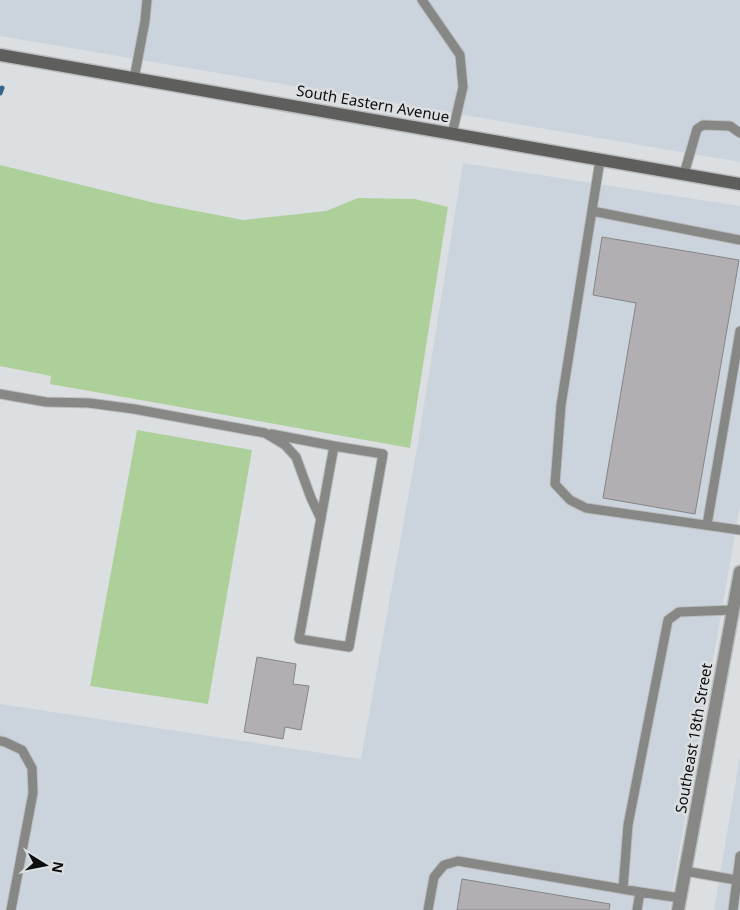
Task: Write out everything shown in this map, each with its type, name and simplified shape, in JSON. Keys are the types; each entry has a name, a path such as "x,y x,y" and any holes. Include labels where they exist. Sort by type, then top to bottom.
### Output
{"main road":[{"name":"South Eastern Avenue","path":"0,55 740,184"}],"street":[{"name":"Southeast 18th Street","path":"679,904 740,572"}],"lane":[{"path":"134,78 145,21 146,0"},
{"path":"422,0 460,55 463,87 452,134"},
{"path":"684,174 697,129 703,125 730,126 740,133"},
{"path":"600,160 561,404 555,484 570,500 586,508 740,530"},
{"path":"592,211 740,240"},
{"path":"706,525 740,331"},
{"path":"0,394 46,402 89,403 134,409 383,454 349,647 299,639 334,446"},
{"path":"265,433 285,445 296,457 321,520"},
{"path":"624,889 628,825 668,620 679,612 732,610"},
{"path":"0,741 22,750 32,768 32,793 11,910"},
{"path":"733,910 740,856"},
{"path":"428,910 434,877 444,865 458,861 640,892 679,904"},
{"path":"686,871 736,880"},
{"path":"637,910 640,892"}],"shaded area":[{"path":"0,0 740,0 740,162 0,36"},
{"path":"463,163 740,206 740,506 669,910 0,910 0,704 361,759 417,448"},
{"path":"740,756 740,910 714,910"}],"green space":[{"path":"0,165 155,203 243,220 326,211 358,198 415,199 448,207 410,448 50,384 51,376 0,366"},
{"path":"137,430 252,450 208,704 90,686"}],"building":[{"path":"602,237 739,260 695,514 603,498 636,303 593,295"},
{"path":"257,657 296,664 293,684 309,686 301,730 285,727 283,739 244,732"},
{"path":"462,879 610,904 609,910 457,910"}],"waterway":[{"path":"0,93 2,88"}]}
